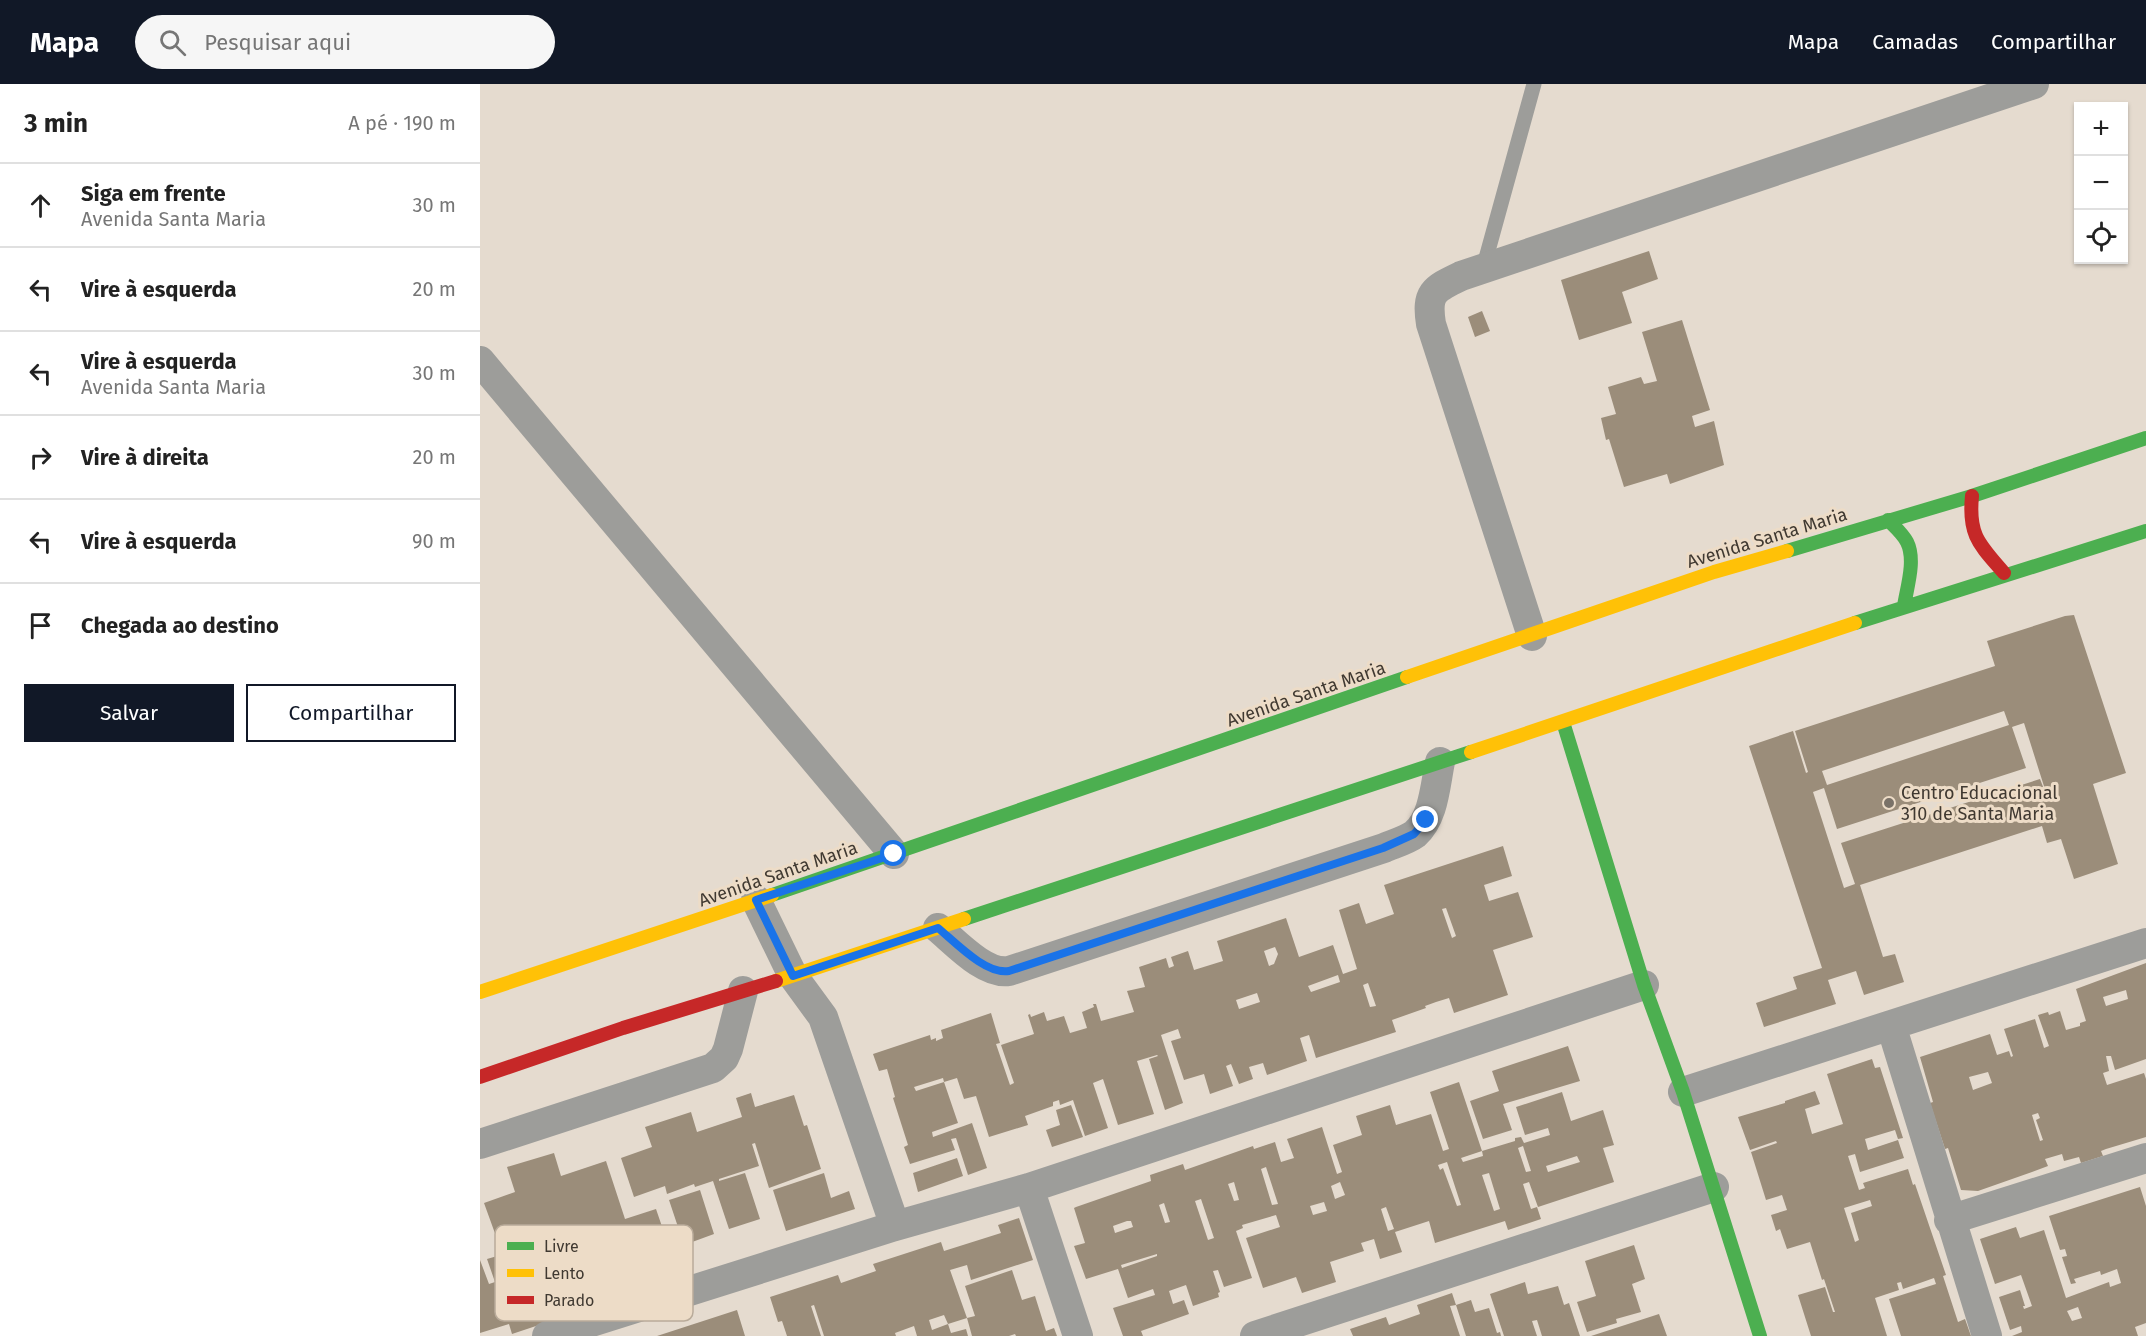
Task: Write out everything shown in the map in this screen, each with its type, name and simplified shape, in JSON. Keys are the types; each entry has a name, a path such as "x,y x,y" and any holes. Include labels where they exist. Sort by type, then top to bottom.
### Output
{"main road":[{"name":"Avenida Santa Maria","path":"480,992 894,854 1714,572 1972,496 2146,438"},
{"path":"1972,496 1969,522 1973,534 2004,573"},
{"path":"1888,520 1903,536 1909,548 1904,606"},
{"path":"480,1077 623,1028 793,976 1563,722 2004,573 2146,531"},
{"path":"1563,722 1644,985 1683,1092 1760,1336"}],"street":[{"path":"1532,636 1431,324 1428,306 1432,295 1440,286 1461,276 2034,84"},
{"path":"480,361 894,854"},
{"path":"938,928 988,968 1001,973 1372,852 1414,834 1426,820 1431,808 1440,762"},
{"path":"756,900 793,976 823,1017 895,1226"},
{"path":"1683,1092 2146,943"},
{"path":"693,1290 895,1226 1029,1188 1644,985"},
{"path":"480,1144 713,1068 724,1058 728,1049 743,991"},
{"path":"1891,1025 1949,1220 1987,1336"},
{"path":"1949,1220 2146,1158"},
{"path":"1255,1336 1714,1187"},
{"path":"1029,1188 1078,1336"},
{"path":"547,1336 594,1321"}],"lane":[{"path":"1484,269 1534,84"}],"building":[{"path":"1649,251 1658,279 1622,292 1632,323 1579,340 1561,280"},
{"path":"1482,311 1490,331 1475,337 1468,317"},
{"path":"1682,320 1710,410 1692,416 1695,427 1714,421 1724,465 1670,484 1667,474 1624,487 1609,439 1606,440 1601,418 1616,414 1608,387 1641,377 1644,384 1657,381 1642,332"},
{"path":"2074,615 2126,773 2093,784 2118,864 2074,879 2061,839 2047,843 2042,826 1860,885 1883,957 1895,954 1904,982 1864,995 1856,971 1828,980 1836,1004 1764,1027 1756,1003 1797,989 1793,977 1822,968 1749,746 1793,731 1806,773 1808,772 1795,731 1995,666 1987,641","holes":["2004,711 2009,725 1827,785 1822,771","2024,723 2049,802 2040,779 1841,843 1855,884 1844,888 1813,792 1824,788 1837,829 2026,768 2012,727"]},
{"path":"1503,846 1512,876 1484,885 1489,901 1518,892 1533,937 1493,950 1508,995 1454,1013 1449,998 1436,1002 1392,1020 1396,1032 1316,1058 1309,1035 1300,1038 1307,1061 1267,1075 1263,1063 1249,1067 1253,1079 1239,1084 1231,1064 1226,1066 1233,1086 1210,1094 1204,1074 1184,1080 1171,1041 1181,1038 1178,1029 1161,1035 1183,1103 1165,1110 1149,1059 1157,1055 1137,1061 1154,1114 1118,1125 1103,1079 1093,1083 1108,1128 1085,1136 1073,1100 1060,1105 1059,1100 1053,1102 1053,1106 1025,1116 1028,1125 989,1137 976,1096 964,1099 957,1078 944,1082 958,1123 932,1132 933,1137 972,1123 987,1168 968,1175 956,1138 951,1139 955,1150 910,1164 904,1147 908,1145 893,1098 895,1097 887,1069 879,1071 873,1054 930,1035 931,1040 936,1038 936,1041 943,1038 941,1030 991,1013 1000,1043 996,1044 1010,1085 1014,1083 1001,1045 1034,1034 1028,1015 1030,1014 1031,1017 1044,1012 1047,1021 1064,1016 1070,1033 1087,1028 1082,1012 1094,1007 1093,1004 1096,1004 1101,1021 1134,1012 1127,991 1145,987 1139,967 1166,958 1169,968 1174,966 1171,957 1188,951 1194,970 1223,961 1217,941 1286,918 1299,957 1333,945 1343,974 1357,969 1339,910 1359,903 1366,924 1394,914 1384,885","holes":["1446,908 1456,936 1452,938 1442,909","1275,947 1278,954 1274,964 1269,966 1264,951","1338,975 1340,982 1311,992 1308,986","1368,983 1376,1006 1370,1007 1363,985","1257,993 1260,1002 1239,1009 1236,1000","943,1078 944,1082 916,1091 914,1087"]},
{"path":"2146,963 2146,1059 2115,1070 2111,1056 2106,1056 2109,1071 2103,1073 2107,1085 2144,1073 2146,1079 2146,1137 2101,1151 2103,1156 2081,1163 2079,1157 2064,1161 2062,1154 2045,1159 2048,1166 2032,1172 1978,1191 1961,1190 1948,1148 1945,1149 1930,1103 1933,1102 1920,1057 1990,1034 1997,1055 2009,1051 2011,1057 2013,1056 2004,1029 2035,1019 2044,1048 2049,1046 2038,1015 2048,1012 2049,1015 2060,1011 2066,1030 2080,1026 2080,1023 2086,1021 2076,989","holes":["2126,990 2128,999 2106,1006 2103,997","1988,1072 1992,1083 1973,1090 1969,1077","2038,1113 2040,1118 2036,1120 2043,1140 2040,1141 2032,1115"]},
{"path":"1568,1046 1580,1081 1503,1104 1512,1130 1483,1139 1470,1101 1499,1091 1492,1071"},
{"path":"1872,1059 1875,1068 1880,1067 1903,1138 1898,1139 1895,1130 1865,1139 1868,1150 1898,1140 1904,1158 1860,1172 1855,1154 1848,1156 1859,1190 1865,1188 1863,1183 1908,1169 1946,1275 1943,1276 1958,1322 1965,1319 1971,1336 1901,1336 1889,1299 1936,1284 1934,1278 1903,1289 1901,1282 1897,1283 1899,1290 1875,1298 1887,1336 1811,1336 1798,1295 1825,1287 1833,1312 1835,1312 1824,1279 1822,1280 1810,1242 1787,1249 1780,1229 1776,1231 1771,1215 1787,1210 1782,1195 1766,1200 1751,1152 1777,1143 1776,1141 1750,1150 1738,1117 1815,1091 1820,1104 1805,1109 1812,1134 1843,1124 1827,1074","holes":["1870,1200 1872,1206 1851,1213 1859,1240 1855,1242 1844,1208"]},
{"path":"1459,1082 1482,1151 1515,1141 1515,1138 1521,1137 1524,1143 1550,1135 1548,1128 1525,1135 1516,1107 1562,1092 1571,1121 1603,1110 1614,1145 1603,1148 1614,1182 1538,1207 1529,1182 1523,1184 1531,1209 1537,1207 1541,1219 1508,1230 1505,1221 1435,1243 1429,1221 1395,1232 1402,1252 1380,1259 1374,1239 1361,1243 1364,1251 1330,1262 1336,1282 1302,1293 1296,1277 1263,1288 1246,1238 1280,1227 1276,1215 1242,1225 1243,1228 1236,1231 1252,1278 1224,1287 1218,1270 1213,1271 1220,1292 1219,1297 1193,1306 1186,1285 1169,1291 1173,1304 1184,1300 1189,1314 1141,1331 1143,1336 1123,1336 1113,1308 1155,1295 1153,1289 1128,1298 1118,1269 1086,1279 1074,1246 1085,1243 1074,1208 1151,1181 1150,1175 1183,1164 1185,1170 1253,1146 1254,1149 1275,1142 1281,1162 1294,1158 1287,1139 1322,1127 1337,1174 1342,1172 1333,1145 1362,1135 1356,1116 1390,1105 1396,1125 1431,1114 1443,1151 1449,1149 1430,1092","holes":["1523,1146 1531,1171 1526,1172 1518,1148","1482,1151 1483,1156 1463,1162 1461,1158","1577,1156 1580,1162 1548,1172 1546,1166","1447,1162 1461,1205 1457,1206 1443,1168 1440,1170 1438,1165","1266,1167 1278,1204 1272,1205 1261,1169","1489,1173 1500,1209 1494,1211 1482,1175","1234,1182 1239,1200 1234,1201 1228,1184","1340,1182 1345,1195 1335,1199 1331,1186","1201,1199 1214,1238 1208,1240 1195,1201","1324,1202 1327,1211 1313,1215 1310,1206","1164,1203 1170,1222 1165,1223 1159,1205","1386,1207 1394,1229 1388,1231 1381,1209","1131,1221 1133,1227 1115,1233 1113,1226","1157,1254 1157,1256 1122,1268 1121,1265"]},
{"path":"751,1093 755,1107 794,1095 804,1126 807,1125 821,1169 769,1188 755,1143 752,1144 759,1166 719,1179 719,1181 745,1173 760,1219 729,1229 713,1181 695,1187 694,1184 667,1194 665,1186 634,1197 621,1158 652,1147 645,1127 691,1112 697,1132 742,1117 736,1098"},
{"path":"1071,1105 1083,1137 1052,1147 1046,1130 1060,1125 1056,1110"},
{"path":"554,1153 561,1176 606,1161 625,1219 656,1209 661,1225 495,1225 495,1233 484,1203 515,1192 507,1167"},
{"path":"957,1158 963,1176 918,1192 913,1173"},
{"path":"824,1173 831,1198 849,1191 855,1209 786,1231 773,1190"},
{"path":"2140,1187 2146,1206 2146,1323 2135,1327 2138,1336 2012,1336 2022,1332 2021,1326 2010,1330 1999,1297 2020,1290 2024,1309 2032,1306 2021,1275 1995,1284 1980,1239 2016,1227 2020,1238 2044,1230 2066,1298 2109,1282 2110,1287 2121,1283 2117,1269 2101,1275 2100,1271 2074,1279 2076,1283 2071,1284 2062,1257 2067,1256 2065,1249 2060,1250 2049,1216","holes":["2078,1307 2082,1318 2072,1321 2067,1311"]},
{"path":"700,1190 714,1234 693,1242 693,1225 677,1225 669,1200"},
{"path":"1019,1218 1033,1260 971,1280 967,1265 950,1270 967,1318 948,1324 951,1333 966,1329 968,1336 917,1336 914,1326 895,1333 896,1336 824,1336 814,1305 811,1306 821,1336 787,1336 782,1321 778,1322 770,1297 838,1275 841,1283 876,1271 873,1264 941,1242 944,1251 1001,1233 998,1225","holes":["944,1315 948,1324 932,1330 929,1320"]},
{"path":"1634,1245 1645,1279 1632,1284 1641,1312 1616,1319 1617,1323 1587,1332 1577,1302 1596,1296 1585,1261"},
{"path":"495,1257 495,1282 487,1259"},
{"path":"480,1260 489,1284 495,1282 495,1321 551,1321 512,1334 509,1324 480,1333"},
{"path":"1012,1270 1022,1300 1035,1296 1046,1331 1054,1328 1057,1336 1016,1336 1015,1334 972,1336 967,1318 975,1316 965,1286"},
{"path":"1525,1282 1528,1294 1558,1286 1564,1305 1569,1303 1580,1336 1542,1336 1537,1320 1532,1321 1537,1336 1504,1336 1490,1294"},
{"path":"1452,1293 1456,1305 1450,1306 1460,1336 1353,1336 1350,1329 1386,1317 1389,1325 1420,1314 1417,1305"},
{"path":"1471,1300 1475,1312 1489,1308 1497,1333 1500,1332 1501,1336 1466,1336 1456,1305"},
{"path":"737,1310 745,1336 657,1336"},
{"path":"1659,1314 1667,1336 1591,1336"}],"traffic: fast":[{"path":"1787,551 1972,496 2146,438"},
{"path":"1888,520 1903,536 1910,549 1910,574 1904,606"},
{"path":"1855,623 2146,531"},
{"path":"772,895 1407,677"},
{"path":"1563,722 1644,985 1683,1092 1760,1336"},
{"path":"964,919 1471,752"}],"traffic: slow":[{"path":"1407,677 1714,572 1787,551"},
{"path":"1471,752 1855,623"},
{"path":"480,992 772,895"},
{"path":"776,981 964,919"}],"traffic: jam":[{"path":"1972,496 1974,531 1982,547 2004,573"},
{"path":"480,1077 623,1028 776,981"}],"place":[{"name":"Centro Educacional 310 de Santa Maria","path":"1889,803"}],"route":[{"path":"894,854 756,900 793,976 938,928 988,968 1001,973 1383,848 1414,834 1426,820"}]}
